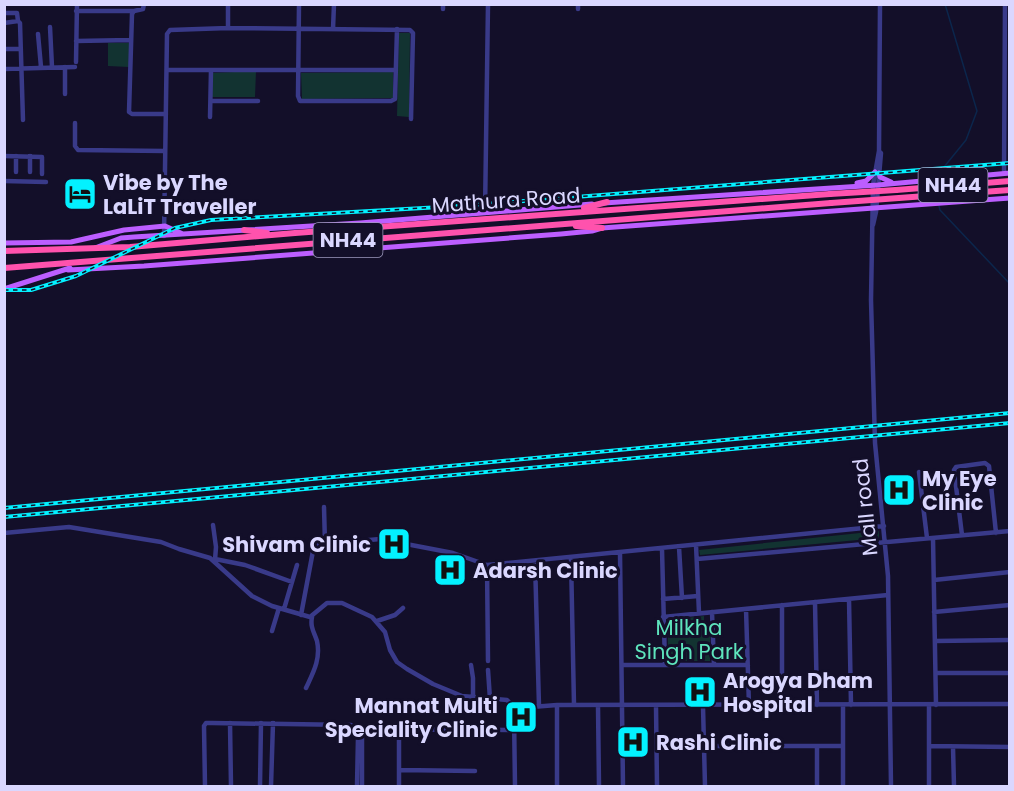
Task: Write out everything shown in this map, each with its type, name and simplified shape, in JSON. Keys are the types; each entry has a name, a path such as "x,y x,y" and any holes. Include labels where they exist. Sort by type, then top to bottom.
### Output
{"highway":[{"name":"Mathura Road","path":"4,251 95,249 206,242 279,234 1010,181"},
{"name":"Mathura Road","path":"4,268 559,224 602,224 1010,190"},
{"path":"569,212 607,202"},
{"path":"244,230 279,234"}],"main road":[{"path":"796,190 810,186 866,182 877,172 885,180 899,183"},
{"path":"95,249 121,238 485,213 607,202 875,185 1007,173"},
{"path":"897,207 888,202 886,196 890,187 899,183"},
{"path":"833,188 842,191 846,199 842,207 836,211"},
{"path":"764,216 801,216 1010,198"},
{"path":"4,289 68,270 561,234 602,224 874,210"},
{"path":"4,243 71,242 116,232 165,226 184,234"},
{"path":"68,270 78,261"}],"street":[{"path":"4,69 64,67 76,64 76,4"},
{"path":"76,11 143,9 144,4"},
{"path":"228,4 228,28"},
{"path":"299,4 298,70 299,98 302,102 394,100 396,98 397,29"},
{"path":"333,29 334,4"},
{"path":"485,213 488,4"},
{"name":"Mall road","path":"880,4 879,151 875,185 871,300 875,443 886,542 891,786"},
{"path":"1005,4 1007,173"},
{"path":"135,9 131,40 129,112 166,114"},
{"path":"4,13 17,12 20,23 23,120"},
{"path":"4,23 18,21"},
{"path":"50,27 52,67"},
{"path":"164,236 167,34 170,30 228,28 408,30 413,33 411,119"},
{"path":"38,34 40,67"},
{"path":"76,41 131,40"},
{"path":"4,49 21,49"},
{"path":"64,67 65,94"},
{"path":"167,70 396,70"},
{"path":"210,117 211,70"},
{"path":"211,101 258,101"},
{"path":"75,123 75,146 78,150 165,151"},
{"path":"4,156 42,157 42,174"},
{"path":"16,156 16,172"},
{"path":"30,156 30,172"},
{"path":"4,181 46,182"},
{"path":"962,535 954,470 956,467 985,463 989,466 996,532"},
{"path":"919,472 930,538 934,580 936,705"},
{"path":"324,507 325,544"},
{"path":"213,525 215,560 245,591 263,602 312,617"},
{"path":"302,615 316,545 380,539 453,553 487,565 884,526"},
{"path":"4,532 77,528 160,542 215,560 245,565 292,582"},
{"path":"697,559 1010,531"},
{"path":"696,545 699,613"},
{"path":"679,547 682,598"},
{"path":"662,549 664,665"},
{"path":"620,553 623,786"},
{"path":"570,558 574,705"},
{"path":"535,561 539,706"},
{"path":"272,631 297,565"},
{"path":"487,565 488,661"},
{"path":"934,580 1010,572"},
{"path":"663,617 888,595"},
{"path":"663,599 698,596"},
{"path":"849,599 851,705"},
{"path":"306,688 318,659 318,644 311,626 312,617 322,606 336,602 354,608 377,621 386,634 391,654 407,669 452,693 473,698 507,700 516,709"},
{"path":"816,602 817,705"},
{"path":"782,605 782,706"},
{"path":"934,612 1010,605"},
{"path":"377,621 399,613 403,608"},
{"path":"746,609 749,706"},
{"path":"712,612 714,665"},
{"path":"935,641 1010,640"},
{"path":"622,664 748,665"},
{"path":"471,665 473,698"},
{"path":"488,670 490,699"},
{"path":"936,674 1010,673"},
{"path":"516,709 557,705 1010,704"},
{"path":"557,705 557,786"},
{"path":"843,705 843,786"},
{"path":"928,705 929,786"},
{"path":"598,706 599,786"},
{"path":"656,706 657,786"},
{"path":"704,706 705,786"},
{"path":"515,786 514,714 516,709"},
{"path":"230,723 231,786"},
{"path":"205,786 205,724 230,723 344,724 354,727 358,737 360,786"},
{"path":"260,786 261,723"},
{"path":"271,786 273,723"},
{"path":"399,729 399,786"},
{"path":"360,786 361,730 514,730"},
{"path":"704,746 843,746"},
{"path":"817,746 817,786"},
{"path":"929,747 1010,747"},
{"path":"953,747 954,786"},
{"path":"399,770 475,771"}],"green space":[{"path":"399,33 410,33 409,117 397,116"},
{"path":"108,43 129,43 129,67 108,66"},
{"path":"256,71 255,97 212,97 212,73"},
{"path":"393,72 393,98 302,99 301,73"},
{"path":"879,531 879,538 700,555 699,550"},
{"name":"Milkha Singh Park","path":"704,616 704,624 710,624 710,661 673,661 673,654 668,654 668,620"}],"waterway":[{"path":"944,167 966,140 977,111 945,4"},
{"path":"939,206 940,210 1010,284"}],"railway":[{"path":"4,290 31,290 76,276 175,228 211,220 459,206 1010,163"},
{"path":"4,508 1010,413"},
{"path":"4,517 1010,423"}],"place":[{"name":"Vibe by The LaLiT Traveller","path":"80,194"},
{"name":"My Eye Clinic","path":"899,490"},
{"name":"Shivam Clinic","path":"394,544"},
{"name":"Adarsh Clinic","path":"450,570"},
{"name":"Arogya Dham Hospital","path":"700,692"},
{"name":"Mannat Multi Speciality Clinic","path":"521,717"},
{"name":"Rashi Clinic","path":"633,742"}]}
